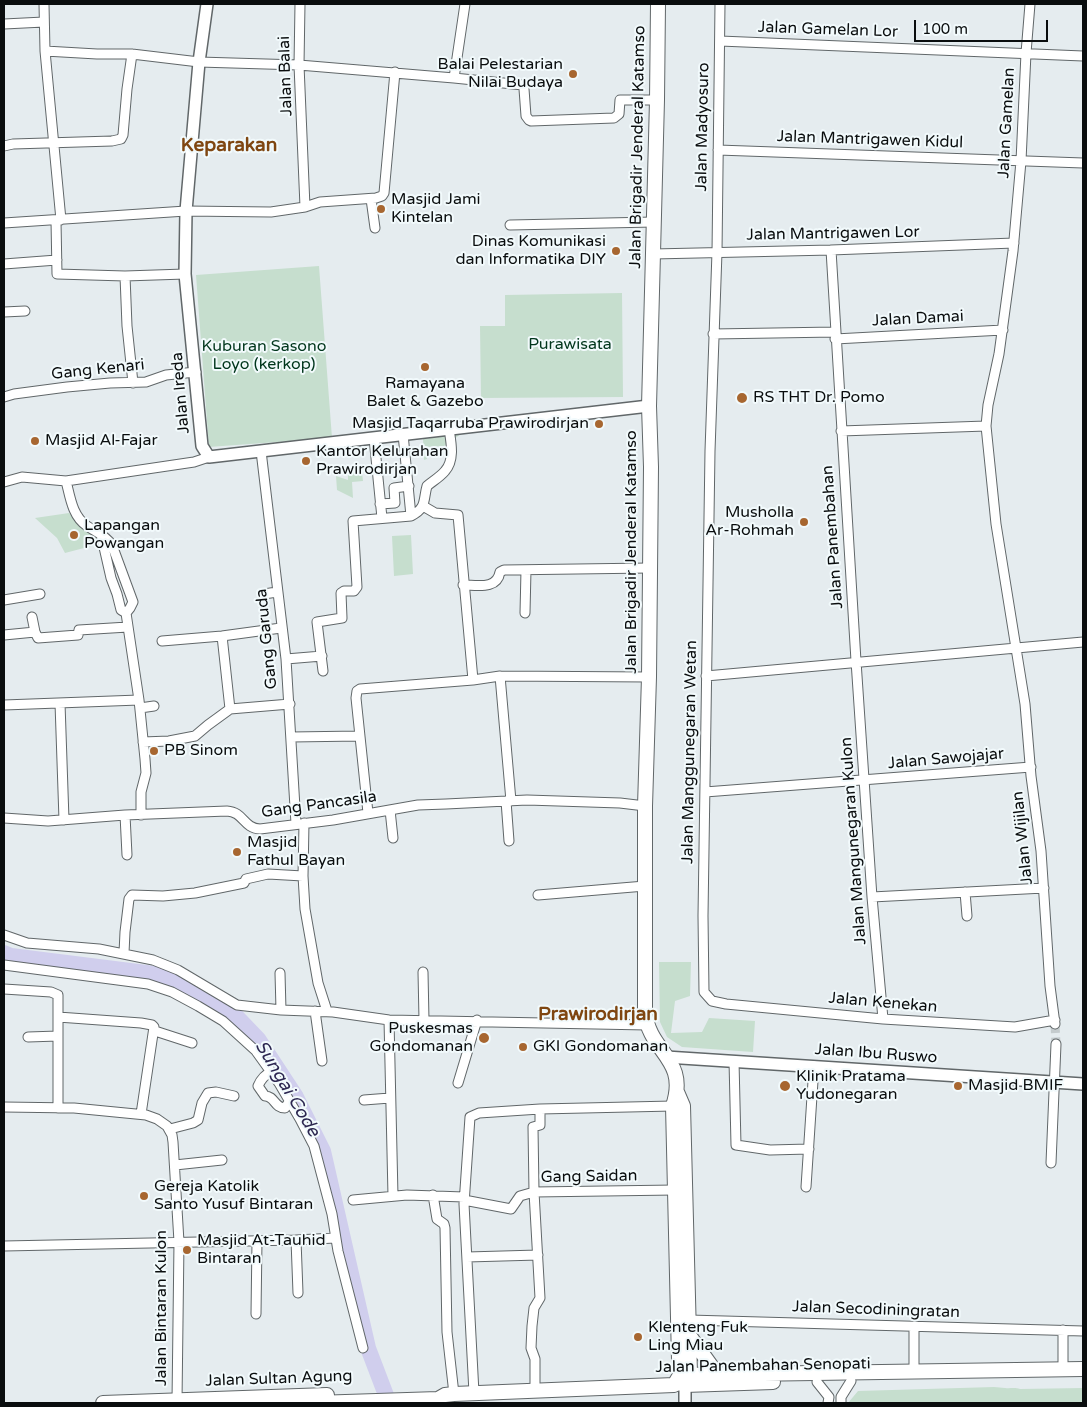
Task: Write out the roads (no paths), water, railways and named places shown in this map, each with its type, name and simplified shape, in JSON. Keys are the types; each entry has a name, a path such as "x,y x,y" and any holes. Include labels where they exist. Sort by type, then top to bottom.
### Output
{"main road":[{"name":"Jalan Brigadir Jenderal Katamso","path":"658,4 649,406 651,467 649,677 645,806 646,1012 647,1025 676,1073 677,1092 683,1106 689,1335 682,1380"},
{"name":"Jalan Brigadir Jenderal Katamso","path":"677,1092 672,1106 682,1380"},
{"path":"689,1335 717,1374"},
{"name":"Jalan Panembahan Senopati","path":"682,1380 717,1374 1083,1369"},
{"name":"Jalan Panembahan Senopati","path":"369,1397 421,1396 438,1399 450,1394 536,1391 682,1380 817,1382 1083,1377"},
{"name":"Jalan Sultan Agung","path":"103,1403 369,1397"},
{"name":"Jalan Sultan Agung","path":"314,1403 341,1403 369,1397"}],"street":[{"path":"44,4 45,51 55,143 59,220 56,272 59,275 126,276 185,274"},
{"name":"Jalan Ireda","path":"207,4 199,62 186,212 185,274 202,446 209,457"},
{"name":"Jalan Balai","path":"300,4 299,65 305,207"},
{"path":"454,78 465,4"},
{"name":"Jalan Madyosuro","path":"714,334 717,252 720,4"},
{"name":"Jalan Gamelan","path":"986,426 1009,292 1021,161 1030,4"},
{"path":"4,24 44,22"},
{"name":"Jalan Gamelan Lor","path":"720,41 1083,56"},
{"path":"45,51 132,54 199,62 299,65 395,72 522,85 526,116 532,121 614,118 619,114 620,100 657,100"},
{"path":"4,146 121,139 124,134 132,54"},
{"path":"4,223 186,212 271,212 305,207 320,202 371,199 382,196 384,193 395,72"},
{"name":"Jalan Mantrigawen Kidul","path":"718,150 1083,163"},
{"path":"371,199 375,228"},
{"path":"510,225 654,222"},
{"name":"Jalan Mantrigawen Lor","path":"653,254 1014,243"},
{"name":"Jalan Panembahan","path":"831,250 856,662"},
{"path":"4,264 57,260"},
{"path":"126,276 127,326 133,383"},
{"path":"4,312 25,311"},
{"name":"Jalan Damai","path":"714,334 835,336 1003,330"},
{"name":"Jalan Manggunegaran Wetan","path":"709,998 704,992 702,983 710,451 714,334"},
{"name":"Gang Kenari","path":"4,397 67,387 146,382 166,374 196,372"},
{"path":"4,482 22,477 66,480 194,462 209,457 649,406"},
{"path":"841,431 986,426"},
{"name":"Jalan Wijilan","path":"986,426 996,524 1025,704 1030,767 1042,851 1050,986 1055,1022"},
{"path":"323,671 317,622 342,618 341,593 344,591 354,591 358,587 352,522 354,520 411,516 416,513 423,506 427,486 441,475 450,464 449,429"},
{"path":"404,434 411,516"},
{"path":"374,438 382,518"},
{"name":"Gang Garuda","path":"261,451 286,659 305,909 320,994 327,1011"},
{"path":"66,480 73,508 78,517 112,545 132,598 132,605 126,613 139,704 146,773 141,789 142,815"},
{"path":"380,504 394,503 394,488 408,486"},
{"path":"423,506 436,513 457,514 472,680"},
{"path":"101,534 120,610 126,613"},
{"path":"463,585 494,583 499,580 501,571 649,568"},
{"path":"524,613 526,570"},
{"path":"264,594 277,592"},
{"path":"4,600 40,594"},
{"path":"32,617 38,638 78,635 79,630 128,627"},
{"path":"162,641 222,636 281,628"},
{"path":"4,635 35,632"},
{"path":"222,636 230,709"},
{"path":"706,676 1083,642"},
{"path":"286,659 322,656"},
{"name":"Jalan Mangunegaran Kulon","path":"856,662 872,897 883,1019"},
{"path":"368,813 355,694 358,690 500,676 649,677"},
{"path":"500,676 509,801 509,841"},
{"path":"60,703 64,820"},
{"path":"4,705 60,703 139,704 154,706"},
{"path":"143,742 169,741 195,736 230,709 290,704"},
{"path":"291,737 360,736"},
{"name":"Jalan Sawojajar","path":"705,792 1030,767"},
{"name":"Gang Pancasila","path":"4,818 48,821 230,811 236,813 253,828 342,819 368,813 418,806 509,801 604,802 645,806"},
{"path":"390,810 393,838"},
{"path":"125,816 127,855"},
{"path":"124,953 125,932 132,895 195,894 244,883 246,879 268,874 303,876"},
{"path":"538,895 645,886"},
{"path":"872,897 1044,888"},
{"path":"965,892 967,916"},
{"path":"4,935 27,943 124,953 153,960 178,970 236,1005 281,1010 327,1011 389,1020 477,1020 647,1025"},
{"path":"4,965 148,984 172,992 223,1021 256,1051 306,1130 317,1155 332,1214 335,1238 363,1348"},
{"path":"423,972 424,1020"},
{"path":"280,973 281,1010"},
{"path":"4,989 56,993 58,995 58,1108"},
{"name":"Jalan Kenekan","path":"709,998 726,1004 883,1019 1015,1027 1055,1022"},
{"path":"315,1011 322,1061"},
{"path":"58,1017 152,1025 155,1031 141,1114"},
{"path":"389,1020 393,1196"},
{"path":"458,1083 477,1020"},
{"path":"155,1031 192,1043"},
{"path":"28,1036 58,1036"},
{"path":"1051,1163 1056,1044"},
{"name":"Jalan Ibu Ruswo","path":"666,1057 1083,1084"},
{"path":"734,1061 736,1145 770,1150 809,1149"},
{"path":"806,1187 814,1066"},
{"path":"271,1072 265,1075 258,1086 265,1096 269,1096 280,1108 285,1108 289,1102"},
{"path":"4,1107 58,1108 141,1114 157,1119 170,1129 198,1120 202,1103 208,1093 216,1092 234,1096"},
{"path":"364,1100 390,1098"},
{"path":"474,1393 464,1200 468,1123 471,1116 479,1112 672,1106"},
{"path":"536,1391 535,1359 531,1348 534,1308 540,1298 534,1192 533,1127 540,1125 540,1109"},
{"name":"Jalan Bintaran Kulon","path":"170,1129 173,1142 188,1401"},
{"path":"174,1165 222,1160"},
{"name":"Gang Saidan","path":"464,1200 511,1209 520,1196 534,1192 675,1190"},
{"path":"433,1195 437,1219 444,1224 445,1228 450,1394"},
{"path":"353,1200 433,1195 464,1200"},
{"path":"4,1246 335,1238"},
{"path":"296,1240 298,1293"},
{"path":"256,1314 257,1241"},
{"path":"467,1257 538,1255"},
{"name":"Jalan Secodiningratan","path":"689,1320 1083,1331"},
{"path":"914,1326 914,1371"},
{"path":"1062,1369 1063,1330"},
{"path":"682,1380 685,1403"},
{"path":"817,1382 829,1400 841,1400 852,1381"}],"waterway":[{"name":"Sungai Code","path":"4,953 11,956 154,974 186,986 213,1001 235,1015 258,1039 296,1097 323,1151 368,1348 389,1403"}],"tunnel":[{"path":"1055,1024 1056,1044"}],"place":[{"name":"Balai Pelestarian Nilai Budaya","path":"573,74"},
{"name":"Masjid Jami Kintelan","path":"381,209"},
{"name":"Dinas Komunikasi dan Informatika DIY","path":"616,251"},
{"name":"Ramayana Balet & Gazebo","path":"425,367"},
{"name":"RS THT Dr. Pomo","path":"742,398"},
{"name":"Masjid Taqarruba Prawirodirjan","path":"599,424"},
{"name":"Masjid Al-Fajar","path":"35,441"},
{"name":"Kantor Kelurahan Prawirodirjan","path":"306,461"},
{"name":"Musholla Ar-Rohmah","path":"804,522"},
{"name":"Lapangan Powangan","path":"74,535"},
{"name":"PB Sinom","path":"154,751"},
{"name":"Masjid Fathul Bayan","path":"237,852"},
{"name":"Puskesmas Gondomanan","path":"484,1038"},
{"name":"GKI Gondomanan","path":"523,1047"},
{"name":"Klinik Pratama Yudonegaran","path":"785,1086"},
{"name":"Masjid BMIF","path":"958,1086"},
{"name":"Gereja Katolik Santo Yusuf Bintaran","path":"144,1196"},
{"name":"Masjid At-Tauhid Bintaran","path":"187,1250"},
{"name":"Klenteng Fuk Ling Miau","path":"638,1337"}],"district":[{"name":"Keparakan","path":"229,146"},
{"name":"Prawirodirjan","path":"598,1015"}],"park label":[{"name":"Purawisata","path":"570,345"},
{"name":"Kuburan Sasono Loyo (kerkop)","path":"264,356"}]}
